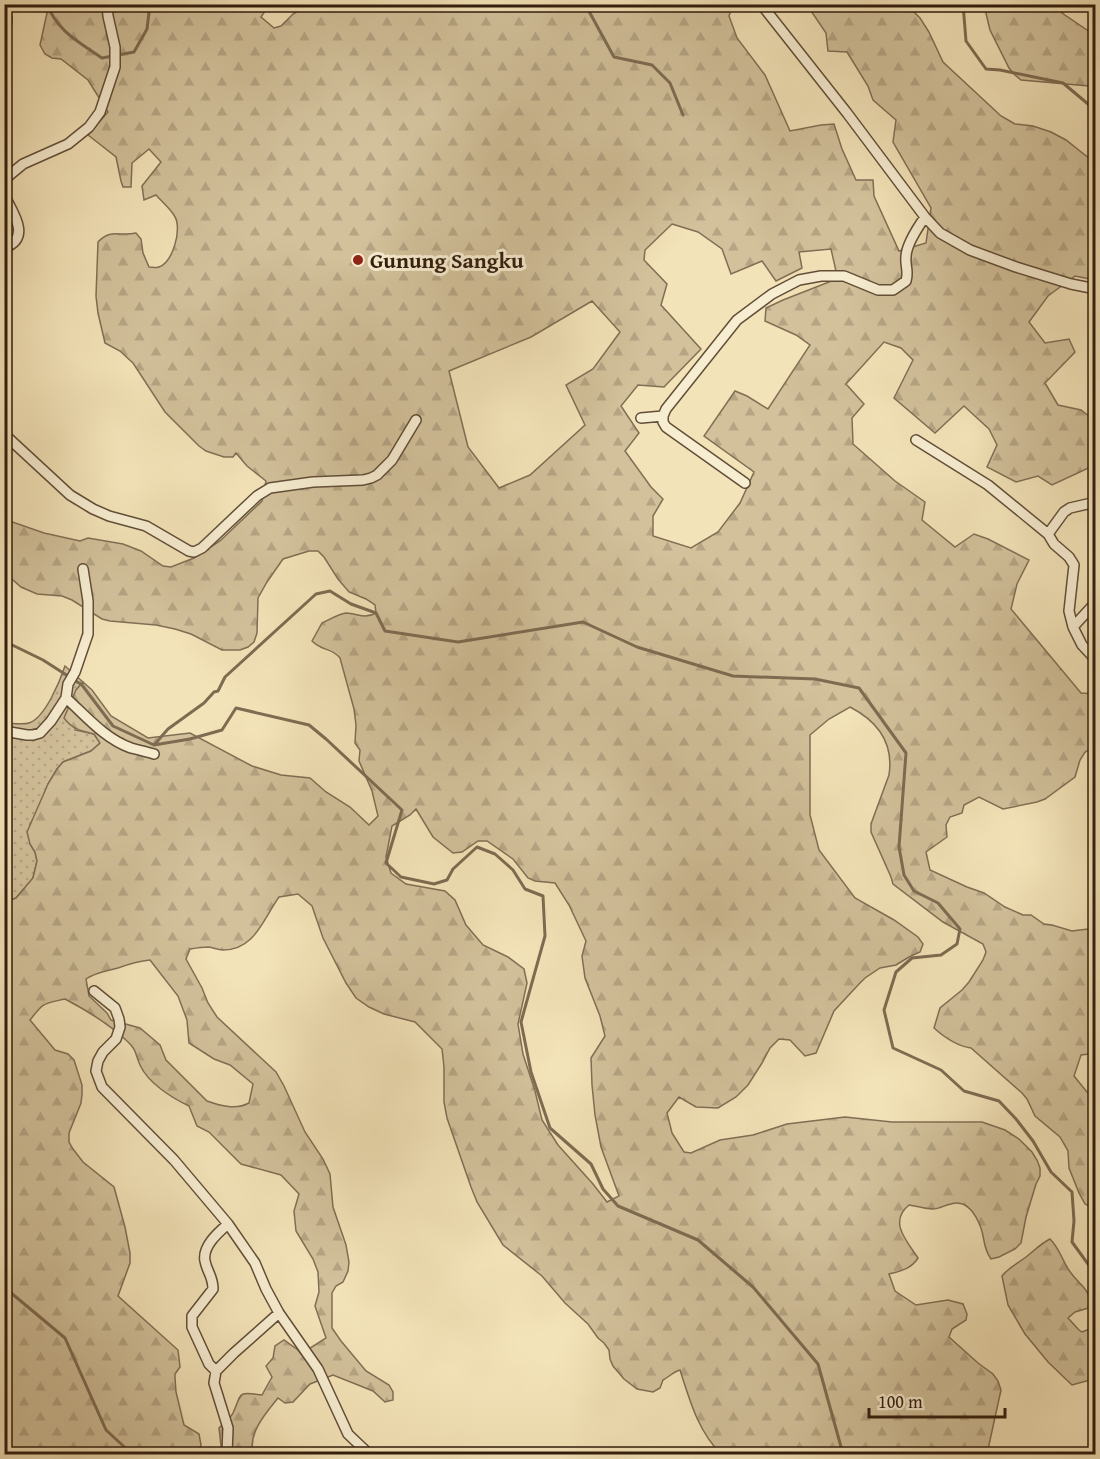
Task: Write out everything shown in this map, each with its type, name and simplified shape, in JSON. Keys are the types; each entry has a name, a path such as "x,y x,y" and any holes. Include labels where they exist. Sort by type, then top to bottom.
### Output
{"street":[{"path":"4,182 23,164 68,144 89,127 100,112 115,67 115,47 107,4"},
{"path":"761,4 925,217 940,233 970,250 1016,267 1095,289"},
{"path":"4,195 17,220 20,234 15,243 4,248"},
{"path":"745,483 666,427 663,416 666,409 737,320 772,294 799,280 821,276 844,276 878,290 893,290 906,281 908,273 906,256 915,231 925,217"},
{"path":"641,418 663,416"},
{"path":"4,434 79,502 109,516 146,526 194,552 202,548 257,496 270,488 313,482 363,480 377,475 392,460 416,420"},
{"path":"916,440 988,485 1048,534 1054,544 1069,557 1074,565 1069,611 1073,627 1082,645 1095,660"},
{"path":"1048,534 1064,512 1070,508 1095,502"},
{"path":"4,731 27,735 40,733 66,698 68,684 75,672 88,634 88,601 83,569"},
{"path":"1073,627 1095,602"},
{"path":"66,698 109,736 129,747 154,754"},
{"path":"94,991 115,1008 120,1027 116,1039 98,1061 96,1071 102,1088 174,1160 228,1224 255,1263 279,1313 318,1369 348,1434 369,1455"},
{"path":"216,1371 209,1364 192,1327 192,1316 213,1289 213,1280 205,1254 214,1236 228,1224"},
{"path":"228,1455 228,1428 214,1383 216,1371 279,1313"}],"green space":[{"path":"5,5 9,5 12,22 5,37"},
{"path":"39,5 269,5 261,17 274,28 281,26 293,14 308,5 733,5 729,16 737,38 765,75 790,131 834,124 856,180 873,180 874,196 899,251 926,243 931,208 893,142 896,120 873,100 868,86 847,52 828,51 826,33 807,5 907,5 920,18 929,32 943,62 1001,116 1015,124 1033,126 1051,132 1066,140 1095,163 1095,280 1075,276 1048,296 1029,322 1045,343 1069,339 1075,352 1045,383 1058,405 1081,410 1095,421 1095,465 1052,485 1038,476 1016,482 987,467 997,445 989,429 964,406 935,433 894,398 913,360 901,348 884,342 846,384 864,404 852,418 853,444 895,481 925,502 922,520 955,547 974,534 1029,560 1017,584 1011,609 1081,693 1095,694 1095,747 1085,752 1075,777 1045,799 1037,802 1003,809 979,797 964,805 962,813 950,817 946,825 947,837 926,852 930,870 984,893 1005,907 1023,915 1031,915 1044,924 1072,931 1088,929 1095,931 1095,1050 1081,1055 1074,1076 1091,1097 1095,1096 1095,1209 1085,1204 1079,1193 1069,1168 1068,1151 1060,1137 1035,1116 1022,1093 971,1048 951,1041 934,1028 940,1008 969,982 986,952 983,944 943,922 893,884 871,832 871,824 889,775 889,753 882,734 876,726 850,707 829,719 810,735 810,815 819,850 855,898 894,920 918,937 923,944 920,952 896,965 880,968 865,978 834,1011 816,1053 805,1056 790,1040 779,1039 770,1048 748,1085 736,1097 718,1108 696,1107 679,1097 667,1113 672,1133 684,1152 691,1153 720,1140 753,1135 787,1124 845,1117 892,1122 982,1122 1005,1130 1019,1139 1032,1152 1040,1168 1040,1176 1026,1217 1021,1243 1015,1249 991,1259 976,1218 970,1209 962,1204 951,1204 933,1209 909,1205 903,1211 900,1225 905,1238 918,1258 902,1271 889,1274 895,1291 916,1305 948,1300 963,1304 967,1314 966,1320 952,1329 949,1337 993,1374 1001,1390 987,1454 721,1454 706,1436 691,1404 680,1370 663,1380 660,1388 653,1392 637,1389 624,1379 613,1366 609,1350 604,1343 542,1276 503,1245 477,1202 447,1118 444,1102 442,1049 415,1022 384,1014 356,998 323,938 312,906 298,894 279,897 257,932 243,945 223,950 209,947 190,949 186,959 217,1017 276,1072 305,1132 323,1159 330,1174 333,1207 346,1245 349,1262 343,1282 336,1286 332,1293 332,1328 366,1371 389,1385 393,1392 393,1400 385,1402 373,1391 333,1375 310,1384 293,1402 285,1403 278,1398 255,1431 253,1454 222,1454 219,1428 232,1415 242,1395 248,1393 262,1395 272,1377 266,1366 273,1358 275,1346 284,1340 301,1354 326,1338 315,1306 319,1292 318,1272 296,1231 294,1211 299,1194 281,1175 241,1164 209,1132 197,1126 189,1106 168,1094 149,1078 127,1041 98,1018 65,999 44,1005 30,1020 55,1050 68,1054 74,1060 82,1085 82,1094 81,1103 69,1133 69,1142 83,1162 114,1187 130,1253 130,1263 118,1296 178,1350 180,1367 175,1374 176,1392 184,1425 199,1434 201,1445 198,1454 5,1454 5,902 16,898 33,878 37,861 27,832 48,784 63,762 91,751 100,743 94,734 77,729 64,718 76,690 83,682 92,690 111,716 148,738 190,733 252,766 281,775 310,778 326,792 350,807 369,825 378,816 372,791 359,761 360,750 355,743 354,709 340,658 312,641 322,623 346,613 371,615 376,613 375,605 349,592 318,551 309,551 283,559 258,598 257,633 254,642 240,650 222,650 191,634 175,629 102,619 62,596 37,594 21,587 5,573 4,519 44,533 80,541 88,538 123,544 141,551 163,566 171,567 194,558 220,541 262,501 266,481 247,466 236,453 233,457 224,457 199,446 165,412 133,363 120,351 105,343 96,296 98,242 107,235 136,233 141,239 143,253 149,267 158,267 168,259 175,245 177,222 171,211 156,195 144,200 142,186 161,162 149,149 132,163 131,187 123,187 116,157 88,135 108,112 88,80 61,59 45,54 40,45 47,13","holes":["672,224 698,232 722,249 731,274 762,261 776,281 802,268 799,252 831,249 838,280 766,308 765,321 796,335 810,345 768,409 735,391 704,436 754,472 740,503 718,532 691,548 653,536 653,516 663,499 651,487 625,451 639,433 621,406 638,385 664,387 701,349 661,305 667,284 644,260 645,250","592,301 620,332 593,369 566,385 585,425 530,475 499,488 468,447 449,371 531,337","416,809 433,837 453,853 462,852 478,841 487,841 513,859 528,878 555,883 569,905 586,941 582,956 585,978 605,1036 591,1058 592,1085 601,1147 619,1196 607,1202 558,1145 542,1120 523,1054 518,1024 527,983 524,969 508,957 483,945 466,925 455,900 445,891 406,884 391,873 386,857 392,826","150,960 178,996 187,1020 189,1043 214,1059 230,1065 253,1084 249,1103 234,1107 207,1101 166,1060 160,1045 140,1028 111,1020 89,996 86,979 101,972"]},
{"path":"984,5 1066,5 1062,13 1093,34 1095,31 1095,85 1021,80 1009,68 990,30"},
{"path":"65,666 83,682 76,690 75,730 94,734 100,743 91,751 63,762 48,784 30,824 30,844 37,861 33,878 16,898 5,902 5,723 26,724 35,720 51,698"},
{"path":"1050,1239 1090,1299 1092,1307 1075,1312 1068,1318 1082,1332 1095,1327 1095,1381 1090,1380 1072,1385 1048,1362 1025,1334 1008,1305 1002,1276"}],"waterway":[{"path":"47,4 63,29 102,58 134,52 147,29 150,4"},
{"path":"585,4 614,57 652,65 670,83 683,115"},
{"path":"963,4 966,41 986,69 1063,83 1088,104 1096,117"},
{"path":"154,745 168,729 218,691 225,677 316,594 330,591 351,604 376,613 385,631 458,642 583,622 637,647 733,676 815,679 859,688 906,753 899,847 904,875 914,891 938,903 960,929 957,944 941,955 912,958 896,972 884,1010 893,1048 941,1070 964,1091 999,1101 1016,1119 1033,1141 1051,1172 1072,1192 1074,1221 1072,1242 1096,1275"},
{"path":"4,641 43,660 82,685 113,726 154,745 190,739 222,730 236,708 309,725 402,810 386,863 401,877 434,884 447,880 453,869 477,847 495,854 513,870 525,889 543,896 545,936 521,1022 531,1072 550,1128 591,1164 603,1189 618,1206 698,1240 753,1287 818,1364 843,1454"},
{"path":"4,1287 65,1338 106,1430 132,1454"}],"place":[{"name":"Gunung Sangku","path":"358,260"}]}
